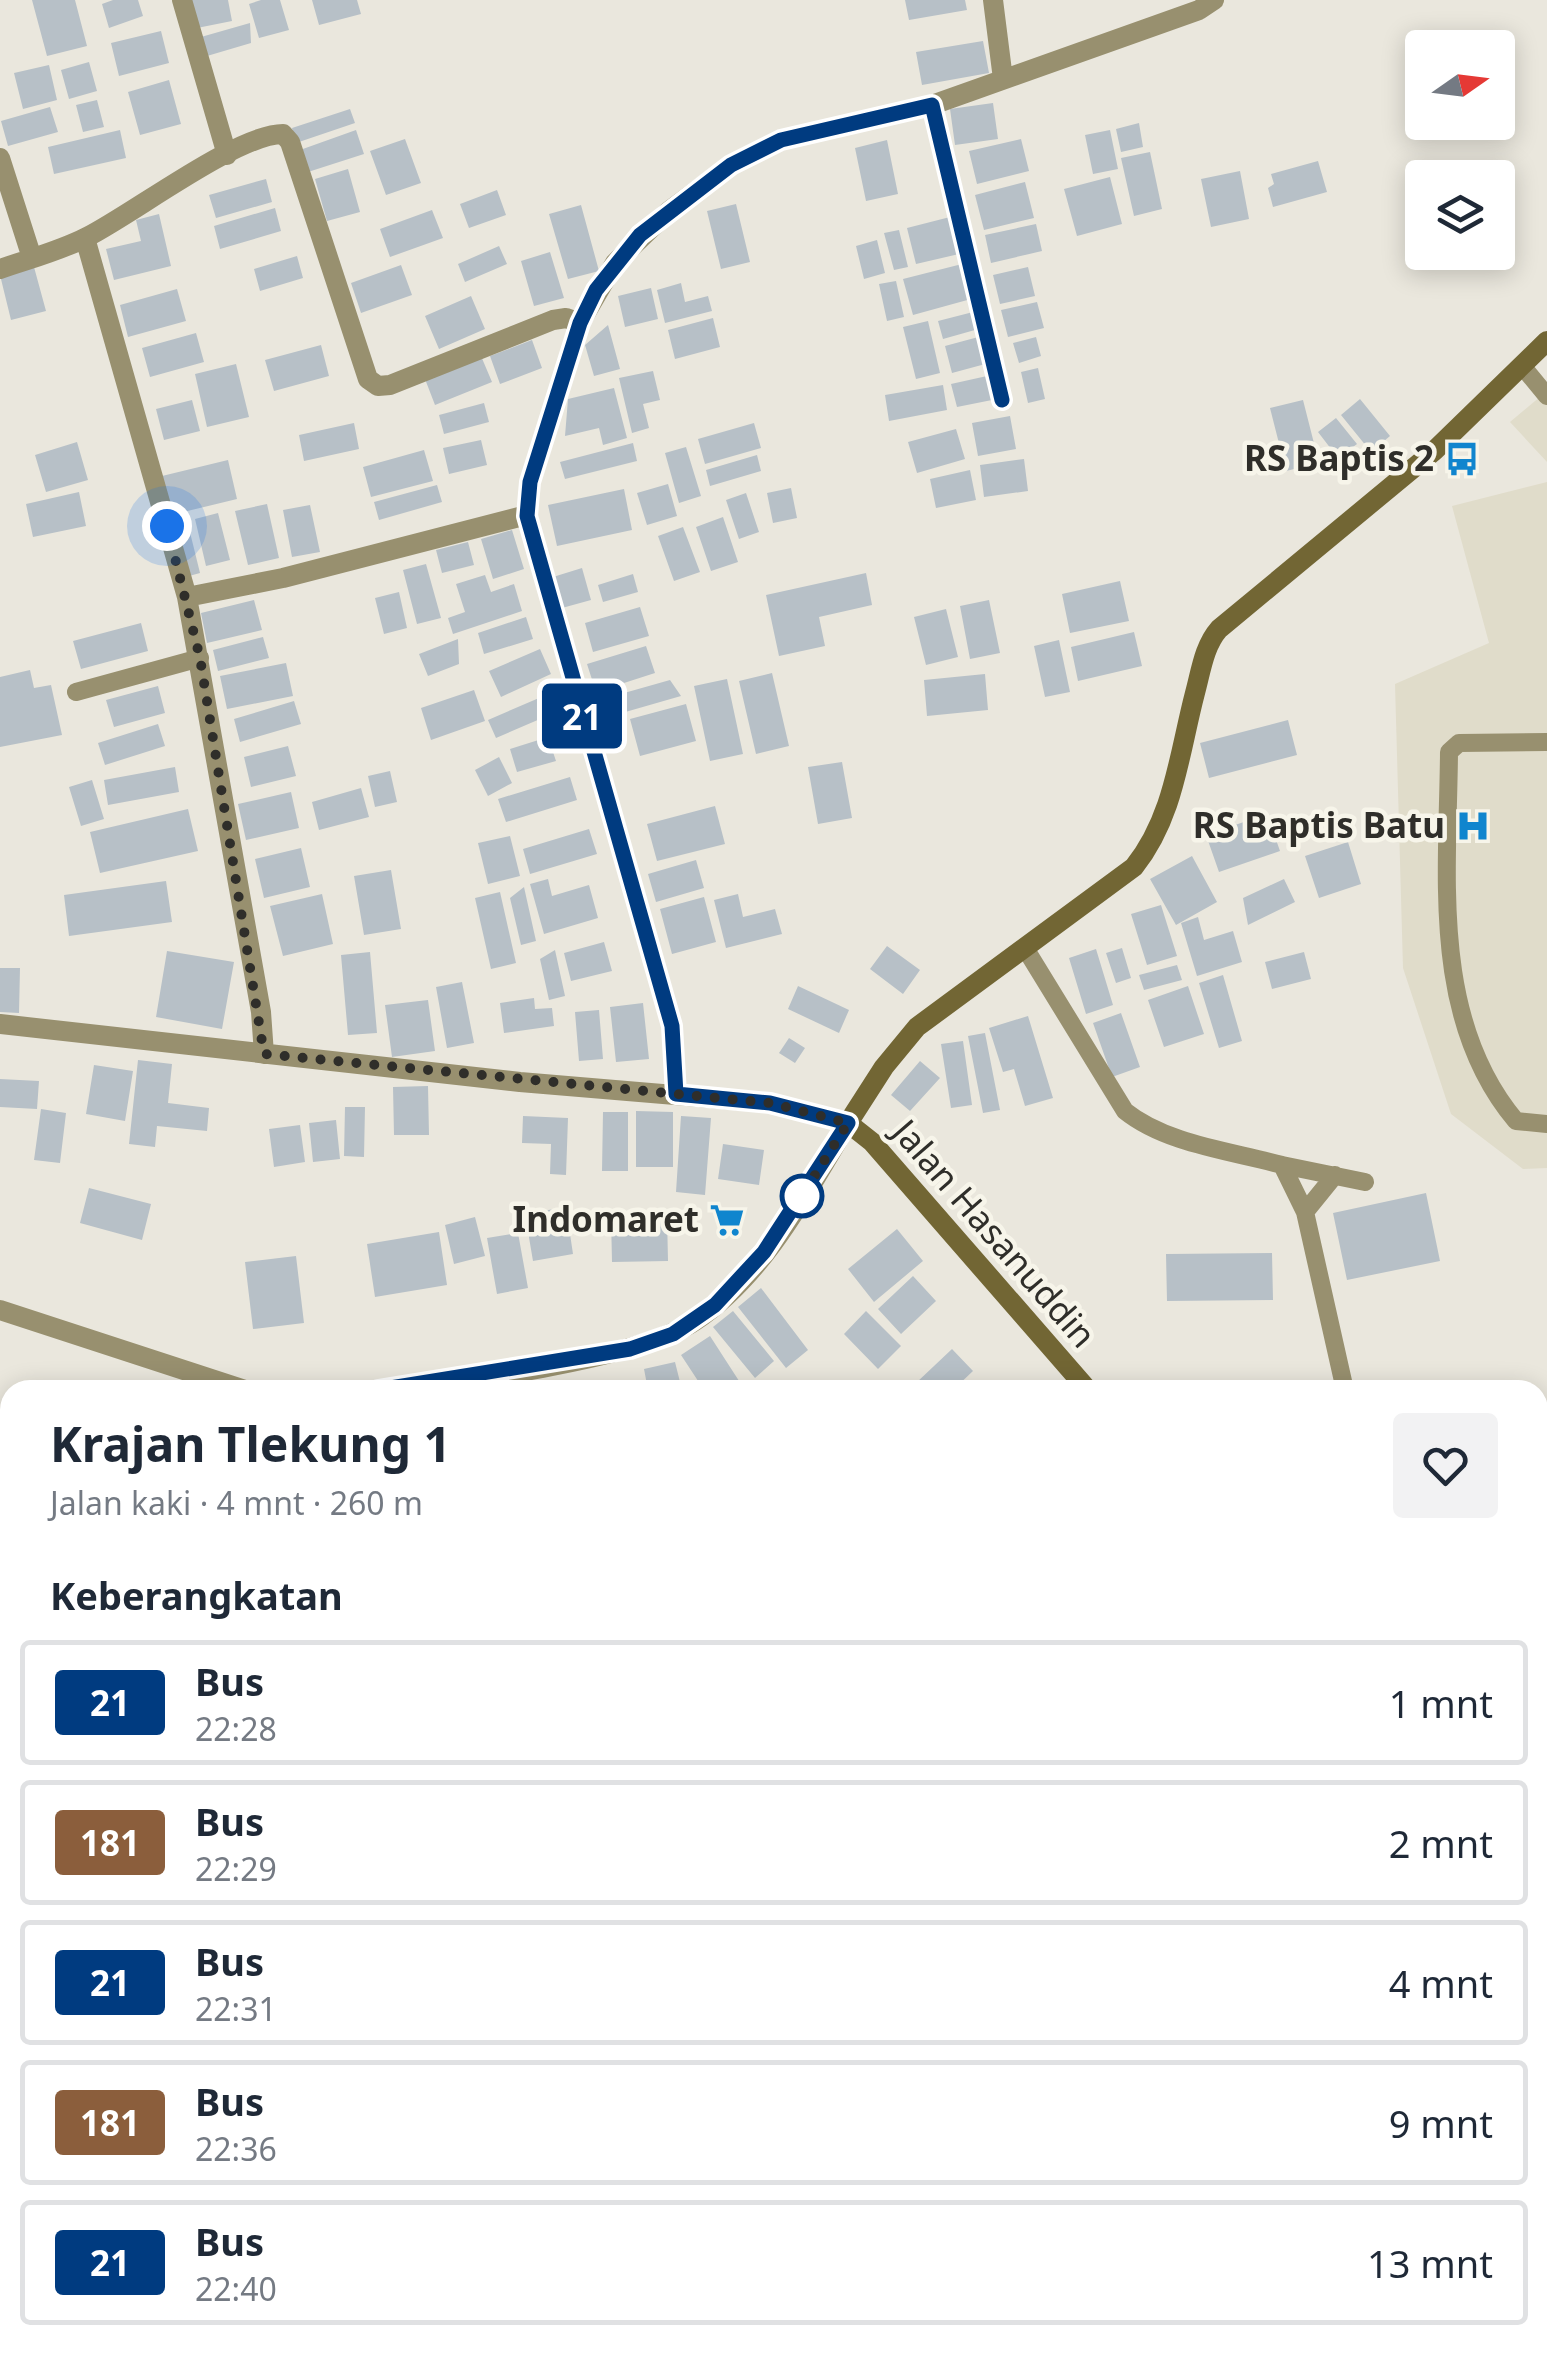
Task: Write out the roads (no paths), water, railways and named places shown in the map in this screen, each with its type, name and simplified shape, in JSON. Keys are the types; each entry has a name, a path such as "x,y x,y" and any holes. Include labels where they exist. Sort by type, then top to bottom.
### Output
{"main road":[{"path":"848,1123 884,1067 918,1027 1134,867 1152,844 1166,815 1211,638 1434,452 1547,341"},
{"name":"Jalan Hasanuddin","path":"848,1123 872,1142 1079,1380"}],"street":[{"path":"182,0 227,156"},
{"path":"993,0 1003,79"},
{"path":"676,1094 672,1026 527,516 530,482 580,323 596,290 640,235 731,165 781,140 932,105 1199,10 1214,0"},
{"path":"932,105 1002,400"},
{"path":"0,269 85,238 227,156 270,134 283,134 290,142 368,379 378,386 390,385 553,320 566,318 580,323"},
{"path":"0,158 32,258"},
{"path":"85,238 188,598 264,1054"},
{"path":"188,598 284,578 527,516"},
{"path":"0,1024 770,1103 848,1123 764,1252 715,1305 673,1334 630,1349 439,1380"},
{"path":"0,1310 215,1380"}],"lane":[{"path":"1523,366 1547,396"},
{"path":"76,692 200,658"},
{"path":"1547,742 1458,743 1449,752 1447,932 1466,1036 1476,1061 1516,1121 1547,1124"},
{"path":"1025,948 1126,1110 1141,1124 1282,1165 1366,1182"},
{"path":"1282,1165 1304,1212 1342,1380"},
{"path":"1304,1212 1335,1175"}],"place":[{"name":"RS Baptis 2","path":"1462,459"},
{"name":"RS Baptis Batu","path":"1473,826"},
{"name":"Indomaret","path":"727,1220"}]}
